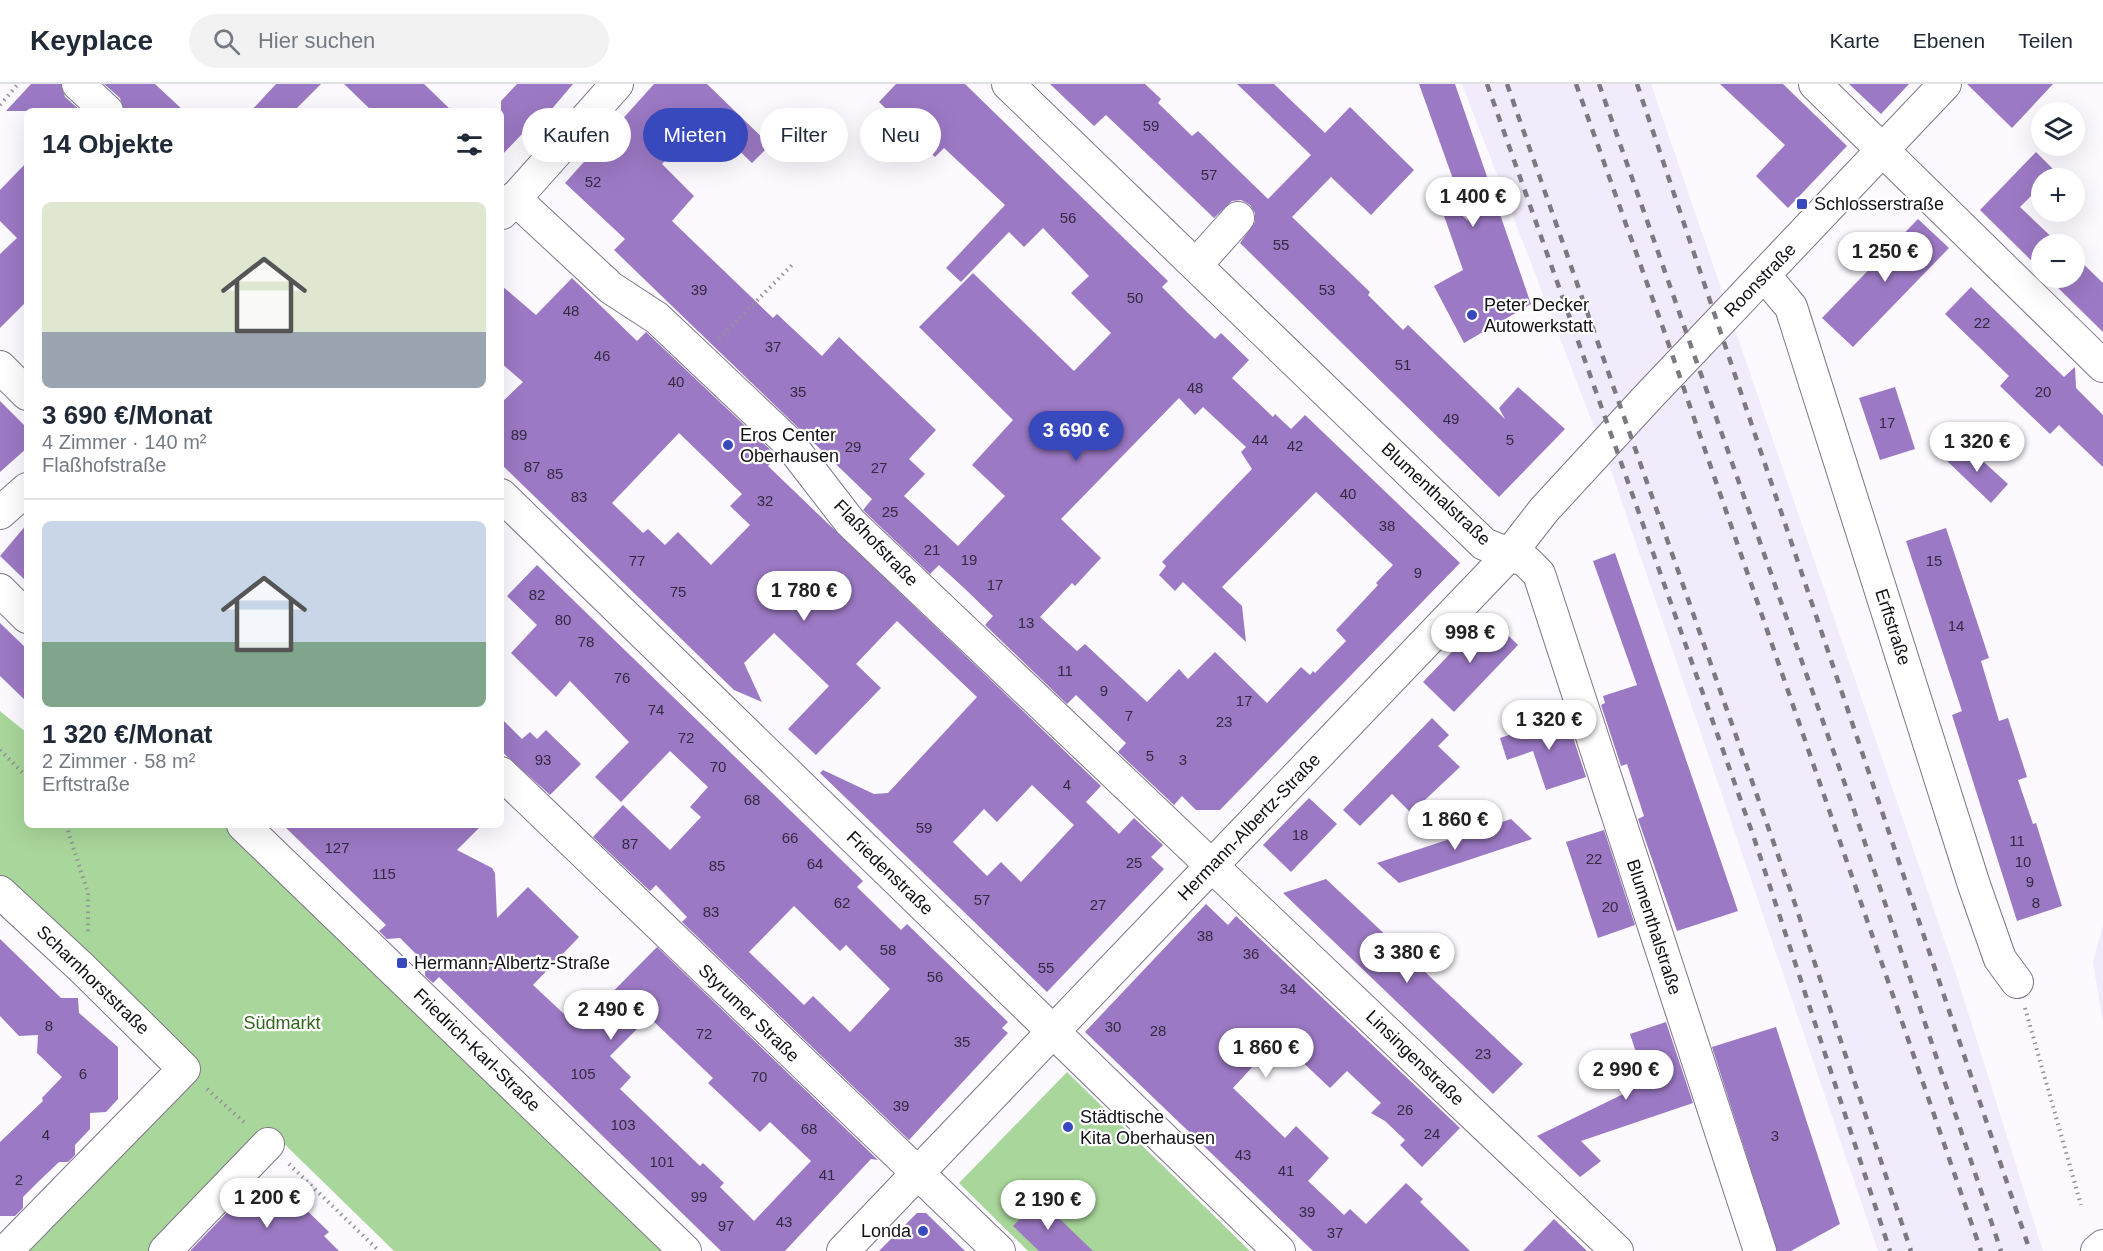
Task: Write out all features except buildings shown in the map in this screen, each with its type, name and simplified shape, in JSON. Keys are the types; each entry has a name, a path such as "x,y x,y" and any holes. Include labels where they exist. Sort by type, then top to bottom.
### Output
{"street":[{"path":"78,84 104,108"},
{"path":"508,206 617,84"},
{"name":"Blumenthalstraße","path":"1008,84 1484,544 1526,561 1539,574 1760,1251"},
{"path":"1815,84 2103,366"},
{"name":"Roonstraße","path":"1648,398 1945,84"},
{"name":"Flaßhofstraße","path":"508,206 628,302 657,318 700,358 789,443 850,522 1211,866"},
{"path":"1196,265 1238,218"},
{"name":"Erftstraße","path":"1764,275 1791,307 1974,885 2000,959 2017,981"},
{"path":"0,367 24,391"},
{"name":"Hermann-Albertz-Straße","path":"843,1251 1509,555 1544,510 1648,398"},
{"path":"0,513 24,492"},
{"name":"Friedenstraße","path":"504,498 1279,1251"},
{"path":"0,590 24,614"},
{"name":"Styrumer Straße","path":"504,776 999,1251"},
{"name":"Friedrich-Karl-Straße","path":"246,828 685,1251"},
{"name":"Linsingenstraße","path":"1211,866 1289,937 1617,1251"},
{"name":"Scharnhorststraße","path":"0,892 83,969 184,1069 6,1251"},
{"path":"165,1251 268,1144"},
{"path":"2097,1251 2103,1246"}],"path":[{"path":"0,105 18,84"},
{"path":"700,358 793,264"},
{"path":"0,750 24,774"},
{"path":"67,828 89,899 89,928 83,969"},
{"path":"2017,981 2081,1205"}],"shaded area":[{"path":"1462,84 1651,84 1956,974 2043,1251 1878,1251 1613,476"},
{"path":"2103,925 2103,1023 2093,962"}],"green space":[{"name":"Südmarkt","path":"0,711 24,731 24,828 241,828 662,1251 394,1251 271,1131 159,1251 6,1251 184,1069 0,892"},
{"name":"Städtische Kita Oberhausen","path":"1067,1072 1250,1251 1028,1251 959,1183"}],"railway":[{"path":"1487,84 1753,835 1890,1251"},
{"path":"1507,84 1792,895 1911,1251"},
{"path":"1576,84 1663,328 1981,1251"},
{"path":"1599,84 1853,807 2001,1251"},
{"path":"1637,84 2030,1251"}],"place":[{"name":"Schlosserstraße","path":"1802,204"},
{"name":"Peter Decker Autowerkstatt","path":"1472,315"},
{"name":"Eros Center Oberhausen","path":"728,445"},
{"name":"Hermann-Albertz-Straße","path":"402,963"},
{"name":"Städtische Kita Oberhausen","path":"1068,1127"},
{"name":"Londa","path":"923,1231"}]}
